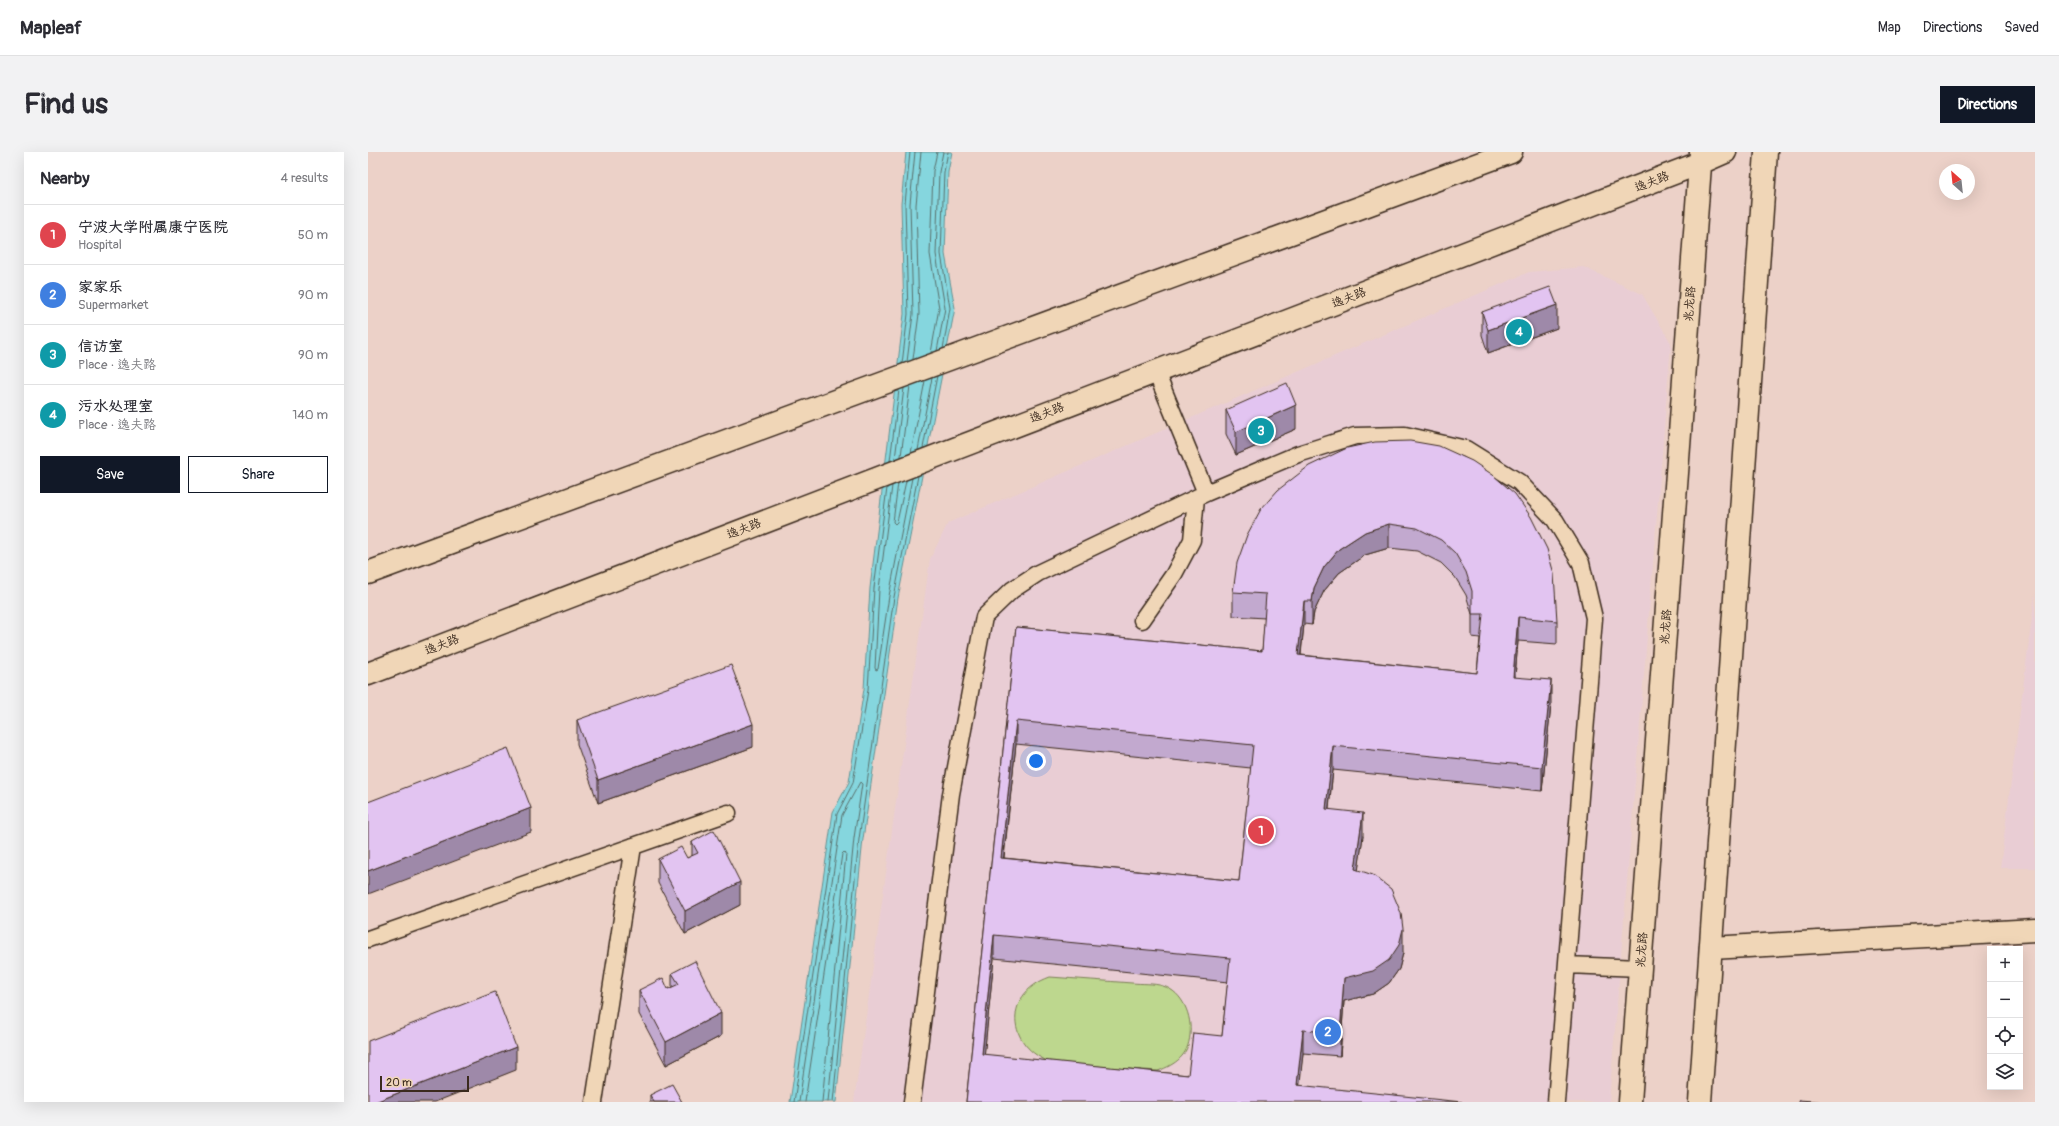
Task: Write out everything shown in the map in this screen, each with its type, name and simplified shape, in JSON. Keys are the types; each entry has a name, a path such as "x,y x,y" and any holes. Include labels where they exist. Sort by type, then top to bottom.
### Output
{"main road":[{"path":"368,573 1511,152"},
{"name":"逸夫路","path":"368,674 1156,372 1700,158 1725,152"},
{"path":"1700,1102 1766,152"},
{"name":"兆龙路","path":"1630,1102 1700,158"},
{"path":"1711,948 2035,930"}],"lane":[{"path":"1142,620 1174,574 1192,540 1201,495 1156,372"},
{"path":"912,1102 951,794 984,617 1012,590 1038,573 1201,495 1298,454 1355,436 1405,435 1466,449 1519,482 1555,520 1581,563 1594,618 1556,1102"},
{"path":"368,940 728,813"},
{"path":"594,1102 633,846"},
{"path":"1567,965 1640,968"}],"shaded area":[{"path":"1583,267 1642,294 1671,343 1609,1102 854,1102 930,559 948,523 1529,272"},
{"path":"2035,594 2035,868 2000,868"}],"green space":[{"path":"1050,977 1152,984 1170,989 1181,999 1188,1013 1190,1035 1184,1054 1176,1062 1158,1071 1057,1064 1041,1058 1028,1048 1020,1036 1016,1023 1017,1009 1023,996 1034,985"}],"water":[{"path":"906,152 952,152 948,172 945,254 955,308 898,598 863,839 836,1102 790,1102 833,812 849,782 864,689 870,588 904,314 901,204"}],"building":[{"path":"1550,287 1557,305 1488,330 1482,312"},
{"path":"1287,383 1296,405 1236,432 1226,410"},
{"path":"1410,441 1439,446 1472,461 1493,475 1515,494 1531,517 1547,549 1554,574 1557,621 1518,617 1513,677 1551,680 1542,767 1333,746 1326,809 1363,813 1355,869 1373,875 1391,889 1401,913 1403,929 1399,945 1389,960 1373,971 1344,978 1340,1033 1303,1030 1297,1085 1462,1102 966,1102 1016,627 1262,651 1266,594 1233,592 1237,563 1247,535 1261,509 1278,490 1309,466 1347,448 1375,442","holes":["1389,524 1417,528 1441,540 1455,553 1466,572 1472,591 1472,614 1483,614 1477,673 1298,655 1304,601 1312,601 1314,588 1324,567 1339,549 1365,532","1016,721 1253,745 1239,881 1001,858","994,935 1230,958 1222,1036 1193,1033 1188,1075 982,1054"]},
{"path":"731,665 753,724 598,780 577,720"},
{"path":"508,748 531,808 368,871 368,802"},
{"path":"714,830 740,882 685,911 658,859 681,847 687,858 698,853 692,842"},
{"path":"695,961 721,1013 666,1042 639,990 663,978 668,989 679,984 672,973"},
{"path":"495,992 516,1047 375,1102 368,1102 368,1041"},
{"path":"672,1084 682,1102 654,1102 650,1095"},
{"path":"1799,1100 1827,1102 1799,1102"}],"place":[{"name":"污水处理室","path":"1519,332"},
{"name":"信访室","path":"1261,431"},
{"name":"宁波大学附属康宁医院","path":"1261,831"},
{"name":"家家乐","path":"1328,1032"}]}
